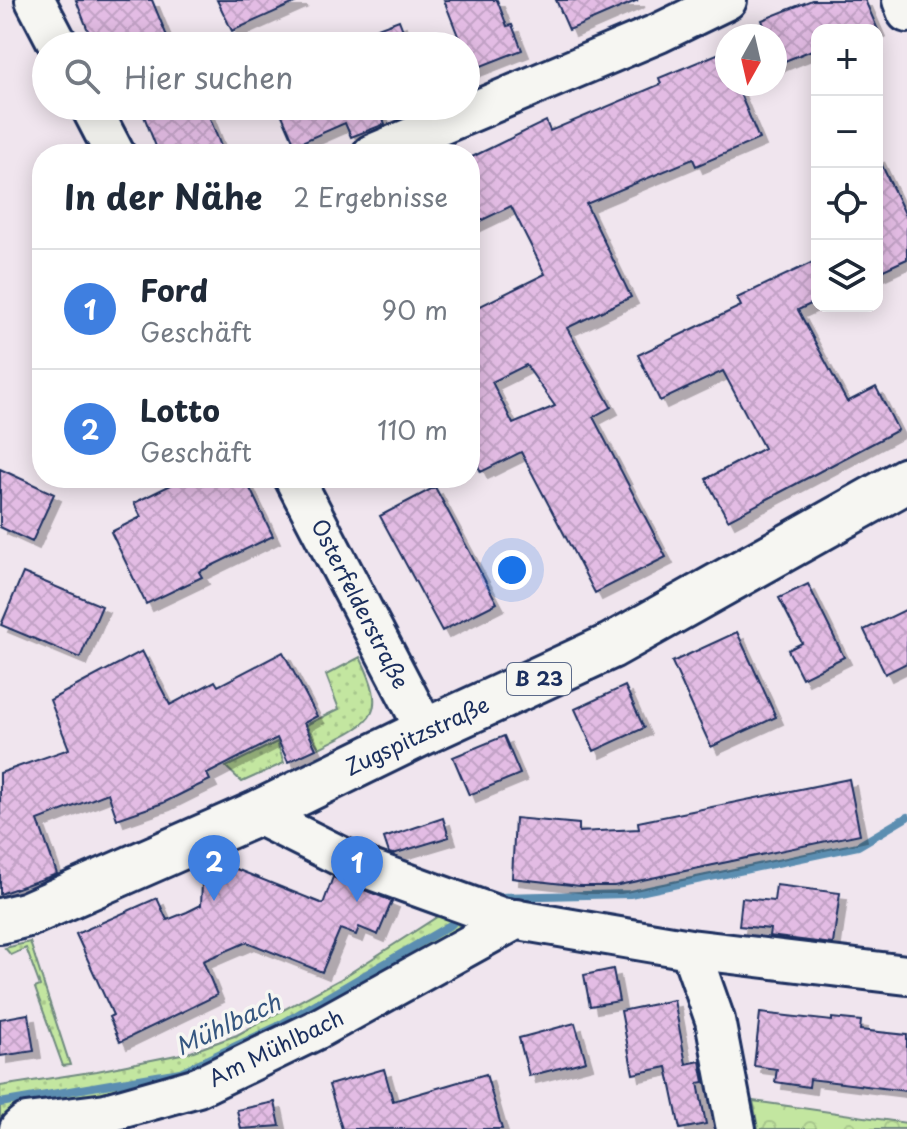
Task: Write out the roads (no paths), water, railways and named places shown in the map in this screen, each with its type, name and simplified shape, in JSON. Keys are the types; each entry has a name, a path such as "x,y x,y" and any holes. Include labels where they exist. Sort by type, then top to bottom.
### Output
{"main road":[{"name":"Zugspitzstraße","path":"0,921 28,914 256,814 611,646 907,480"}],"street":[{"path":"35,0 52,32"},
{"path":"480,108 633,44 727,0"},
{"path":"902,0 907,13"},
{"path":"97,120 110,144"},
{"path":"396,144 453,120"},
{"name":"Osterfelderstraße","path":"299,488 426,731"},
{"path":"256,814 360,866 509,918 690,949 907,975"},
{"name":"Am Mühlbach","path":"19,1129 26,1123 106,1113 198,1087 316,1030 509,918"},
{"path":"690,949 715,1020 736,1129"}],"waterway":[{"name":"Mühlbach","path":"497,897 630,894 858,846 907,817"},
{"name":"Mühlbach","path":"0,1103 180,1072 278,1026 452,924"}],"place":[{"name":"Lotto","path":"214,901"},
{"name":"Ford","path":"357,902"}]}
